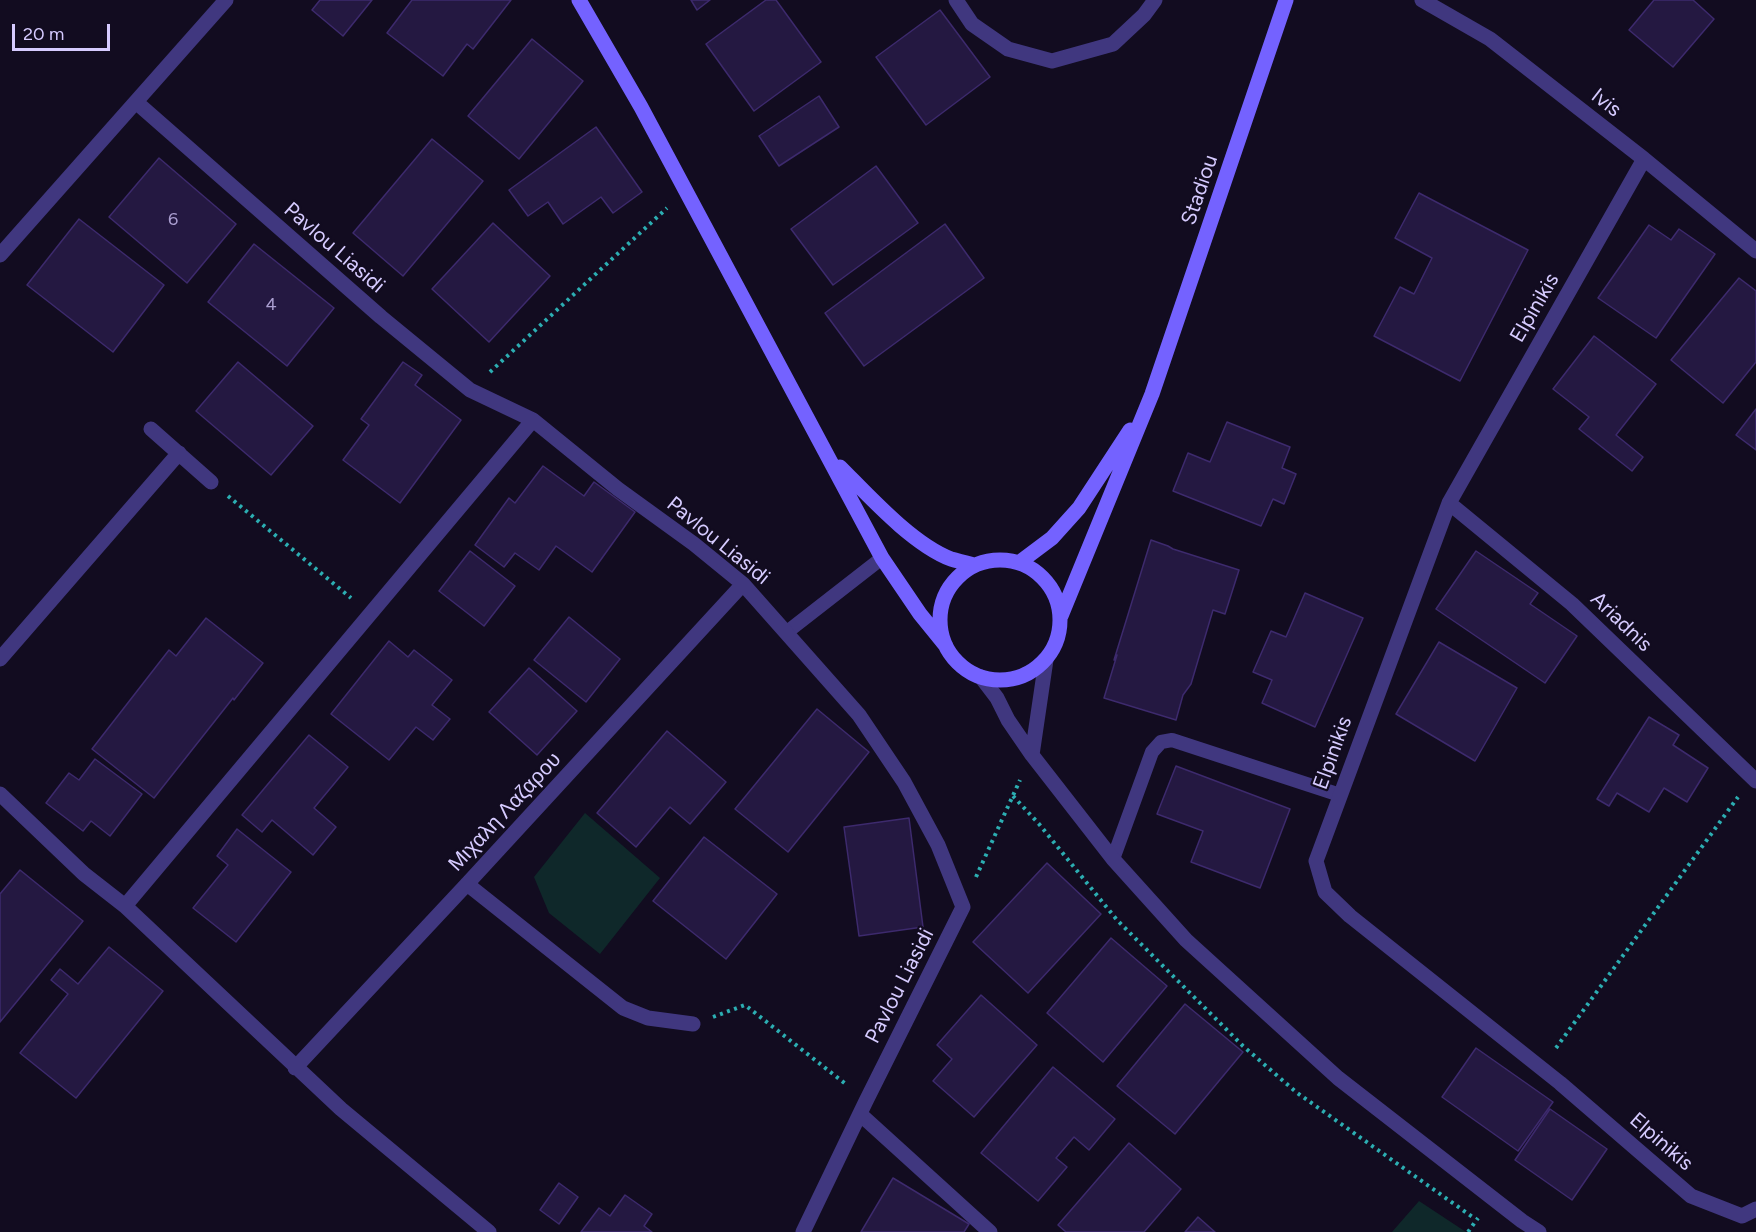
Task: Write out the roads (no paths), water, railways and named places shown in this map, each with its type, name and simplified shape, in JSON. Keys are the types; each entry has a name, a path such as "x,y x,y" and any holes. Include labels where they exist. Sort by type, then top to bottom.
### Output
{"street":[{"path":"0,255 226,0"},
{"path":"579,0 641,107 882,558 920,614 960,665 981,677 1004,680 1027,674 1046,660"},
{"path":"956,0 972,24 1008,49 1052,61 1113,44 1144,15 1155,0"},
{"name":"Stadiou","path":"1061,616 1152,394 1286,0"},
{"name":"Ivis","path":"1422,0 1490,39 1644,159 1756,251"},
{"name":"Pavlou Liasidi","path":"136,102 381,317 470,390 532,420 743,584 859,715 904,782 938,845 963,907 803,1232"},
{"name":"Elpinikis","path":"1644,159 1449,503 1316,861 1325,892 1350,916 1541,1068 1691,1196 1749,1212"},
{"name":"Stadiou","path":"1020,562 1052,538 1079,508 1106,470 1152,394"},
{"path":"125,906 532,420"},
{"path":"151,429 211,482"},
{"path":"0,659 179,453"},
{"path":"829,457 891,517 924,543 949,558 974,565"},
{"name":"Ariadnis","path":"1449,503 1572,604 1754,779"},
{"path":"946,646 940,624 943,600 955,580 974,565 996,559 1020,562 1041,574 1055,592 1061,616 1058,639 1046,660 1032,755"},
{"name":"Μιχαλη Λαζαρου","path":"295,1068 743,584"},
{"path":"981,677 997,698 1008,720 1032,755 1113,859 1186,940 1338,1078 1539,1232"},
{"path":"0,794 84,874 125,906 295,1068 489,1232"},
{"path":"467,884 623,1008 648,1018 693,1024"},
{"path":"863,1107 990,1232"}],"lane":[{"path":"786,632 882,558"},
{"path":"1113,859 1152,752 1161,742 1172,740 1340,795"}]}
